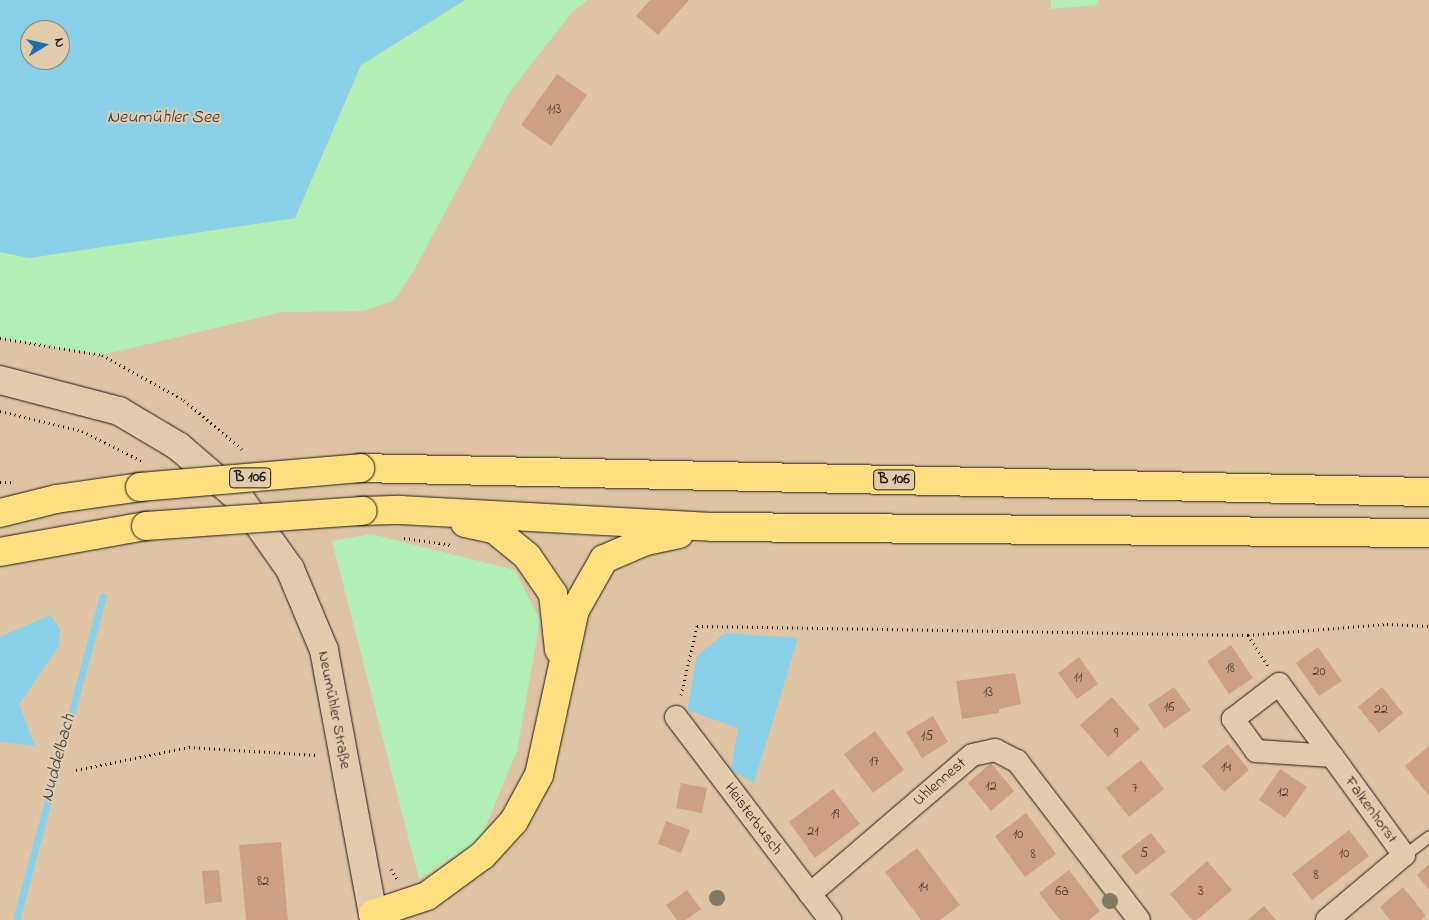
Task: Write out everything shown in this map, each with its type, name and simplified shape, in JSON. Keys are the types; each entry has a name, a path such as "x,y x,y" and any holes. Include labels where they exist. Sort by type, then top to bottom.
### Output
{"highway":[{"name":"B 106","path":"0,513 142,474 360,468 1429,492"},
{"path":"0,500 56,499"},
{"path":"400,510 494,529 527,556 553,594 562,678"},
{"path":"0,552 146,526 400,510 712,526 1429,533"},
{"path":"373,914 427,896 483,855 514,821 539,775 576,610 604,559 646,541 712,526"}],"main road":[{"name":"Neumühler Straße","path":"0,380 119,411 178,446 242,500 290,569 324,650 373,914"}],"street":[{"path":"1279,684 1233,719 1256,751 1332,756"},
{"name":"Falkenhorst","path":"1279,684 1404,855 1327,920"},
{"name":"Heisterbusch","path":"676,717 830,920"},
{"name":"Uhlennest","path":"810,894 972,755 995,750 1017,761 1139,920"}],"lane":[{"path":"1404,855 1429,836"}],"path":[{"path":"0,338 102,355"},
{"path":"0,410 82,431 142,474"},
{"path":"676,717 697,626 1248,635 1387,624 1429,626"},
{"path":"1248,635 1279,684"},
{"path":"315,745 318,764"},
{"path":"76,770 189,747 317,755"},
{"path":"397,877 405,878"}],"green space":[{"path":"465,0 588,0 572,12 509,93 413,272 394,300 364,311 282,312 102,355 0,338 0,252 29,258 295,218 361,65"},
{"path":"1051,0 1099,0 1098,5 1051,9"},
{"path":"371,534 515,570 540,620 517,751 480,840 419,879 332,541"}],"water":[{"name":"Neumühler See","path":"0,0 465,0 361,65 295,218 29,258 0,252"},
{"path":"50,615 60,629 59,646 19,704 35,746 0,742 0,637"},
{"path":"725,633 798,638 754,783 731,770 738,728 687,710 697,656"}],"building":[{"path":"650,0 689,0 658,35 636,16"},
{"path":"557,74 587,95 551,146 521,125"},
{"path":"1231,645 1253,678 1229,694 1207,661"},
{"path":"1318,647 1342,681 1319,696 1296,663"},
{"path":"1079,657 1098,684 1077,699 1058,673"},
{"path":"1015,673 1021,704 999,709 999,713 962,719 956,681"},
{"path":"1174,687 1191,710 1164,729 1148,705"},
{"path":"1382,687 1403,713 1379,733 1358,707"},
{"path":"1112,697 1140,729 1108,757 1080,725"},
{"path":"933,716 948,742 922,758 906,732"},
{"path":"875,731 904,770 873,793 844,754"},
{"path":"1228,744 1249,770 1224,792 1202,766"},
{"path":"1429,746 1429,796 1405,766"},
{"path":"1141,760 1164,789 1129,817 1106,788"},
{"path":"991,763 1014,791 991,811 968,783"},
{"path":"1280,769 1307,787 1285,818 1259,800"},
{"path":"681,783 707,788 702,813 676,808"},
{"path":"833,789 860,824 815,858 789,822"},
{"path":"1026,813 1056,854 1025,877 995,836"},
{"path":"666,821 690,830 681,853 658,844"},
{"path":"1349,830 1369,856 1312,900 1292,874"},
{"path":"1151,833 1166,852 1136,875 1121,856"},
{"path":"281,842 288,920 246,920 239,845"},
{"path":"917,848 960,905 940,920 921,920 885,872"},
{"path":"1207,861 1232,890 1197,920 1192,920 1170,894"},
{"path":"1429,864 1429,890 1417,875"},
{"path":"219,870 222,902 205,904 202,871"},
{"path":"1069,870 1100,911 1089,920 1060,920 1039,893"},
{"path":"1403,887 1426,916 1421,920 1390,920 1380,907"},
{"path":"687,890 701,909 686,920 677,920 666,905"},
{"path":"1264,906 1276,920 1248,920"}],"waterway":[{"name":"Nuddelbach","path":"16,920 103,596"}]}
